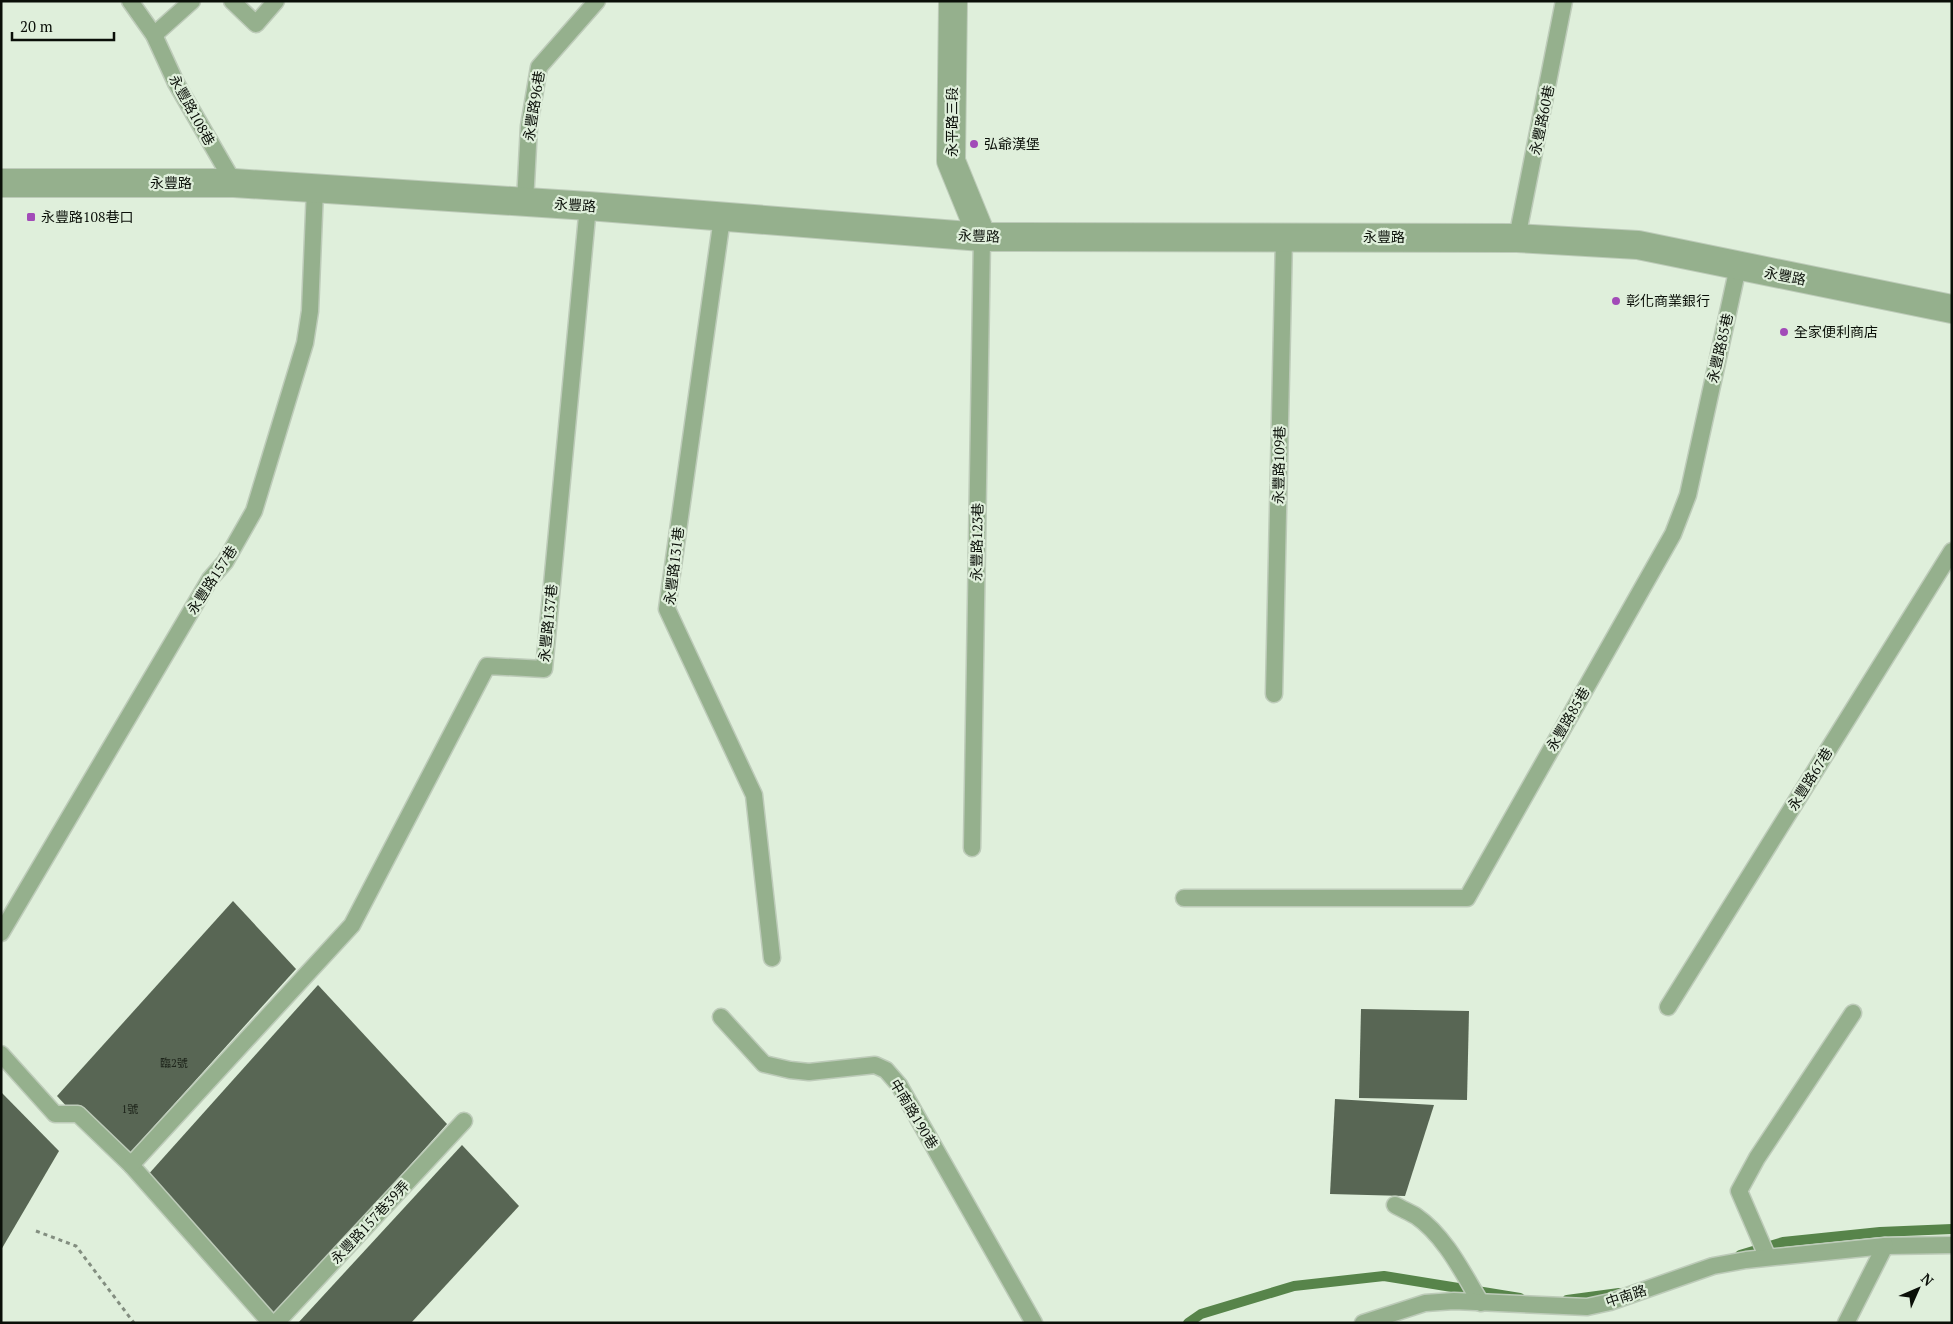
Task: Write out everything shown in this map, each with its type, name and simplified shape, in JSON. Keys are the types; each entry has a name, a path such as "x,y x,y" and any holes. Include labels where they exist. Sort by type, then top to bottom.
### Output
{"street":[{"name":"永平路三段","path":"953,1 951,161 982,237"},
{"name":"永豐路","path":"1,183 234,184 588,206 982,237 1517,238 1638,246 1952,309"}],"lane":[{"name":"永豐路108巷","path":"130,1 154,35 176,83 234,184"},
{"path":"154,35 192,1"},
{"path":"232,1 256,24 276,1"},
{"name":"永豐路96巷","path":"525,202 529,126 539,67 598,1"},
{"name":"永豐路60巷","path":"1517,238 1564,1"},
{"name":"永豐路157巷","path":"1,933 210,579 225,562 254,511 305,343 310,311 315,189"},
{"name":"永豐路137巷","path":"132,1165 352,925 487,666 544,669 588,206"},
{"name":"永豐路131巷","path":"722,218 667,609 754,795 772,958"},
{"name":"永豐路123巷","path":"972,848 982,237"},
{"name":"永豐路109巷","path":"1274,694 1284,237"},
{"name":"永豐路85巷","path":"1184,898 1467,898 1673,534 1688,495 1738,267"},
{"name":"永豐路67巷","path":"1668,1007 1952,551"},
{"path":"1767,1256 1739,1191 1756,1158 1853,1013"},
{"name":"中南路190巷","path":"722,1017 764,1064 809,1072 876,1065 886,1070 899,1085 1034,1323"},
{"path":"1,1054 55,1114 78,1114 132,1165 271,1323"},
{"name":"永豐路157巷39弄","path":"276,1323 464,1121"},
{"path":"1395,1205 1417,1217 1437,1236 1458,1264 1481,1303"},
{"name":"中南路","path":"1362,1323 1425,1303 1454,1301 1587,1307 1610,1302 1713,1266 1767,1256 1885,1246 1952,1245"},
{"path":"1846,1323 1885,1246"}],"path":[{"path":"36,1231 76,1246 134,1323"}],"building":[{"path":"233,901 296,969 120,1164 57,1096"},
{"path":"318,985 447,1124 275,1316 146,1177"},
{"path":"1361,1009 1469,1011 1467,1100 1359,1098"},
{"path":"1,1092 59,1151 1,1250"},
{"path":"1335,1099 1434,1105 1405,1196 1330,1194"},
{"path":"462,1145 519,1206 411,1323 298,1323"}],"waterway":[{"path":"1740,1255 1783,1242 1880,1232 1952,1229"},
{"path":"1188,1323 1201,1314 1294,1286 1384,1276 1520,1298"},
{"path":"1567,1300 1619,1293"}],"place":[{"name":"弘爺漢堡","path":"974,144"},
{"name":"永豐路108巷口","path":"31,217"},
{"name":"彰化商業銀行","path":"1616,301"},
{"name":"全家便利商店","path":"1784,332"}]}
